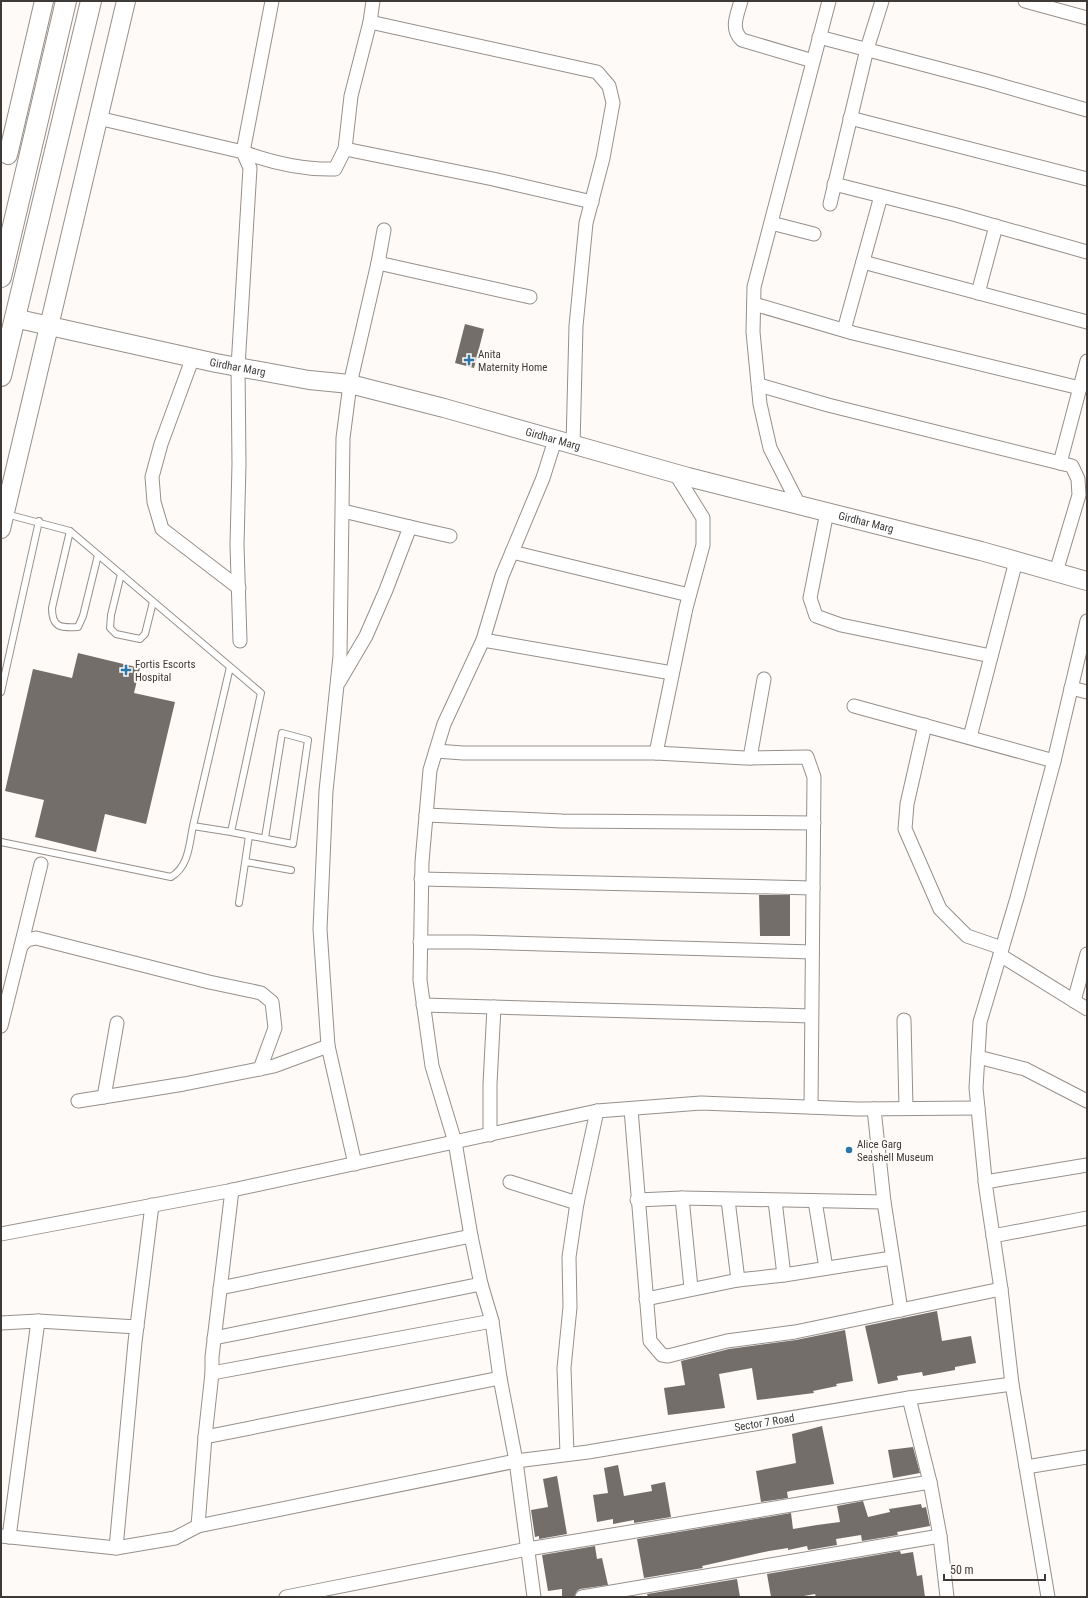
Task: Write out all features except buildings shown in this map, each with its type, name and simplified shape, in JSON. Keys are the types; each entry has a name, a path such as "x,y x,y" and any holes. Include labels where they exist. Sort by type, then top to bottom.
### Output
{"main road":[{"path":"1,277 66,1"},
{"path":"1,376 91,1"}],"street":[{"path":"30,150 4,154 7,135 44,1"},
{"path":"3,521 48,325 126,1"},
{"path":"240,641 238,588 238,367 250,168 243,152 272,1"},
{"path":"98,118 243,152 269,162 313,170 335,169 345,149 351,96 370,22 373,1"},
{"path":"741,1 734,29 736,35 742,40 813,61"},
{"path":"790,502 770,448 760,404 753,332 754,287 829,1"},
{"path":"830,204 867,50 882,1"},
{"path":"1025,1 1087,18"},
{"path":"370,22 597,72 609,86 613,102 603,158 586,223 576,326 573,445"},
{"path":"819,37 986,81 1087,110"},
{"path":"850,118 1087,179"},
{"path":"7,135 30,150 54,156"},
{"path":"345,149 493,179 592,202"},
{"path":"834,184 996,226 1087,252"},
{"path":"844,330 881,196"},
{"path":"771,223 814,234"},
{"path":"978,293 996,226"},
{"path":"355,1164 328,1046 320,929 326,791 340,656 343,438 350,384 378,263 384,230"},
{"path":"863,262 1087,322"},
{"path":"378,263 530,297"},
{"path":"754,304 844,330 1080,388"},
{"name":"Girdhar Marg","path":"14,318 238,367 309,380 350,384 444,408 681,475 1016,561 1087,581"},
{"path":"193,357 161,444 152,477 154,502 162,529 238,588"},
{"path":"1060,463 1087,361"},
{"path":"759,385 1072,466 1078,479 1078,495 1056,572"},
{"path":"534,1597 516,1461 500,1378 492,1321 481,1284 471,1236 455,1142 432,1066 420,980 421,878 430,770 444,724 483,640 502,576 543,478 555,440"},
{"path":"656,753 689,595 703,545 703,518 681,475"},
{"path":"343,511 450,536"},
{"path":"827,512 810,598 816,616 841,625 991,656"},
{"path":"337,685 366,636 386,590 410,527"},
{"path":"512,552 689,595"},
{"path":"970,737 1016,561"},
{"path":"1048,1597 1012,1384 1001,1289 985,1182 976,1088 980,1022 1054,761 1087,621"},
{"path":"483,640 672,673"},
{"path":"750,758 764,679"},
{"path":"1071,688 1087,692"},
{"path":"854,706 1054,761"},
{"path":"925,725 907,804 905,829 940,909 967,936 1001,951 1087,1009"},
{"path":"436,751 463,753 656,753 750,758 807,757 814,777 811,1107"},
{"path":"426,814 562,821 814,824"},
{"path":"1,1026 41,864"},
{"path":"421,878 813,888"},
{"path":"21,946 27,940 36,938 209,982 261,993 272,1002 275,1028 260,1069"},
{"path":"420,942 488,942 812,952"},
{"path":"1074,1001 1087,954"},
{"path":"423,1005 811,1016"},
{"path":"490,1135 490,1084 494,1007"},
{"path":"904,1020 906,1108"},
{"path":"104,1097 117,1023"},
{"path":"78,1101 184,1084 274,1066 328,1046"},
{"path":"978,1057 1025,1069 1087,1101"},
{"path":"1,1234 232,1190 597,1111 701,1103 874,1109 978,1108"},
{"path":"630,1109 650,1341 662,1355 668,1356 727,1341 795,1332 1001,1289"},
{"path":"874,1109 884,1202 901,1310"},
{"path":"567,1454 564,1368 570,1308 569,1257 577,1203 597,1111"},
{"path":"985,1182 1087,1165"},
{"path":"510,1182 577,1203"},
{"path":"198,1526 212,1374 212,1357 232,1190"},
{"path":"637,1200 682,1198 884,1202"},
{"path":"682,1198 691,1288"},
{"path":"728,1200 738,1280"},
{"path":"775,1200 784,1275"},
{"path":"815,1200 826,1268"},
{"path":"116,1548 137,1327 152,1205"},
{"path":"993,1236 1087,1218"},
{"path":"220,1288 471,1236"},
{"path":"646,1299 691,1288 738,1280 784,1275 892,1258"},
{"path":"214,1338 481,1284"},
{"path":"1,1323 38,1321 137,1327"},
{"path":"5,1537 38,1321"},
{"path":"212,1374 492,1321"},
{"path":"205,1437 500,1378"},
{"name":"Sector 7 Road","path":"5,1537 116,1548 175,1538 198,1526 516,1461 909,1398 1012,1384"},
{"path":"909,1398 930,1482 940,1536 947,1597"},
{"path":"1026,1467 1087,1457"},
{"path":"286,1597 528,1549 930,1482"},
{"path":"582,1597 940,1536"}],"lane":[{"path":"3,521 39,521 70,531 261,694 231,832"},
{"path":"1,692 39,521"},
{"path":"70,531 52,608 52,618 57,626 67,628 78,627 83,616 98,554"},
{"path":"121,574 111,615 110,628 116,634 140,639 145,634 153,602"},
{"path":"1,842 171,877 180,871 187,857 230,667"},
{"path":"193,826 293,844 308,740 282,733 265,838"},
{"path":"239,903 249,836"},
{"path":"246,862 291,870"}],"place":[{"name":"Anita Maternity Home","path":"469,360"},
{"name":"Fortis Escorts Hospital","path":"126,670"},
{"name":"Alice Garg Seashell Museum","path":"849,1150"}]}
